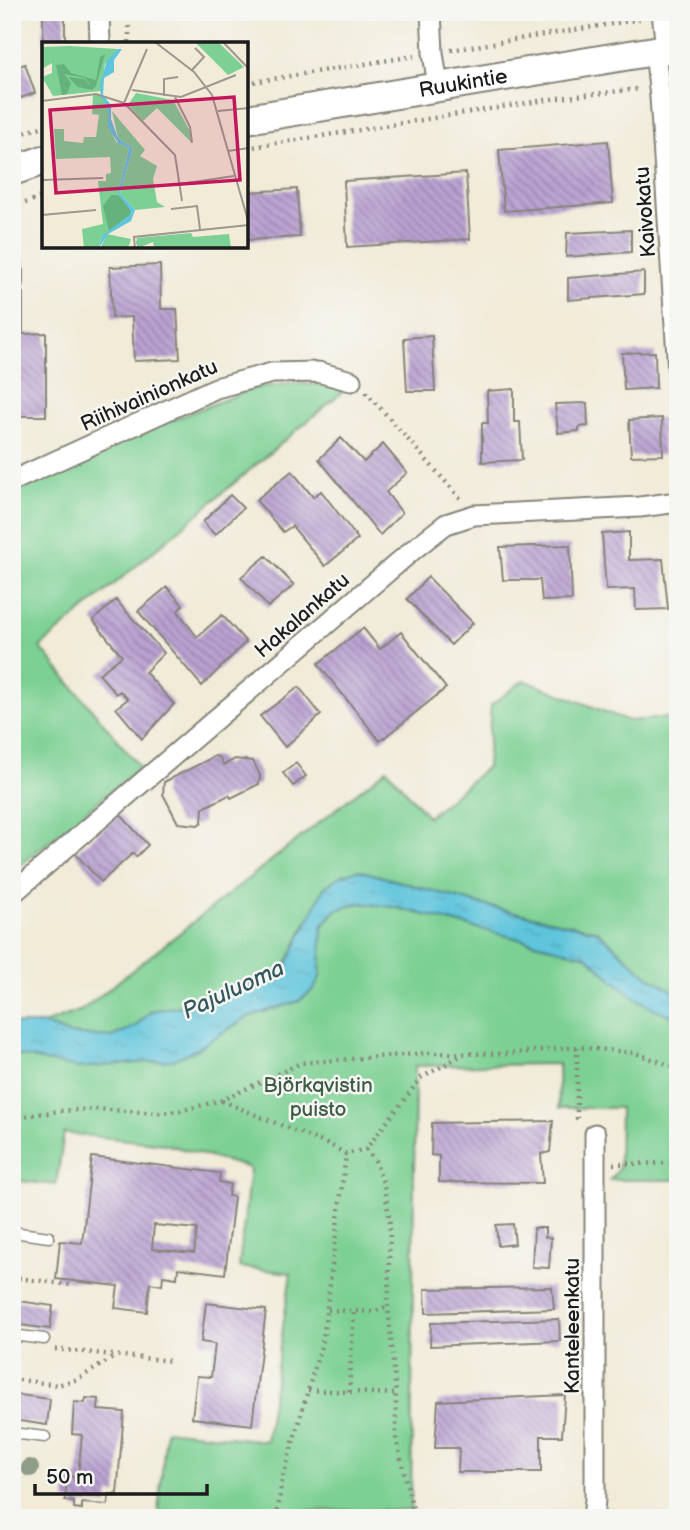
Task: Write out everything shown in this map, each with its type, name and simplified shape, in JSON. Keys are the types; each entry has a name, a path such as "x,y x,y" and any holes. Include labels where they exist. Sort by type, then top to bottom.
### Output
{"street":[{"path":"99,12 100,42"},
{"path":"431,12 438,86"},
{"name":"Kaivokatu","path":"662,14 666,49 659,86 678,370"},
{"name":"Ruukintie","path":"248,119 666,49"},
{"path":"12,171 42,161"},
{"name":"Riihivainionkatu","path":"12,481 216,388 272,373 318,372 351,381"},
{"name":"Hakalankatu","path":"12,894 446,524 474,515 640,507 678,502"},
{"name":"Kanteleenkatu","path":"593,1518 595,1134"}],"lane":[{"path":"12,1232 49,1237"},
{"path":"12,1335 44,1339"},
{"path":"12,1433 45,1437"}],"path":[{"path":"129,12 129,42"},
{"path":"248,83 662,14"},
{"path":"248,148 558,98 659,86"},
{"path":"12,137 42,127"},
{"path":"12,208 42,197"},
{"path":"351,381 366,392 474,515"},
{"path":"577,1047 578,1118 595,1134"},
{"path":"12,1118 96,1109 159,1113 180,1111 222,1100 301,1063 428,1053 505,1054 577,1047 635,1054 678,1068"},
{"path":"222,1100 346,1154 366,1149 421,1078 465,1053"},
{"path":"366,1149 375,1161 384,1185 390,1223 388,1306 396,1394 396,1438 415,1518"},
{"path":"277,1518 282,1480 323,1339 346,1154"},
{"path":"595,1165 678,1163"},
{"path":"12,1277 70,1285"},
{"path":"328,1310 374,1312 388,1306"},
{"path":"349,1392 354,1312"},
{"path":"44,1339 54,1348 172,1361"},
{"path":"12,1379 58,1385 78,1379 117,1355"},
{"path":"309,1390 396,1394"}],"green space":[{"path":"295,383 348,387 40,647 140,767 12,872 12,494 156,426 257,387"},
{"path":"524,680 629,721 678,717 678,994 645,974 597,931 479,904 358,870 306,923 286,966 266,984 243,986 224,999 151,1011 136,1026 112,1037 68,1034 43,1024 82,1010 387,769 428,817 487,767 491,705"},
{"name":"Björkqvistin puisto","path":"360,903 394,907 588,956 605,973 668,1015 678,1016 678,1180 610,1180 619,1168 620,1108 559,1108 558,1064 415,1066 411,1510 158,1512 166,1430 266,1441 291,1273 239,1267 250,1168 165,1144 64,1133 56,1185 12,1180 12,1054 172,1060 193,1051 248,1017 299,1001 321,956 322,927 336,910"}],"water":[{"path":"358,870 479,904 597,931 645,974 678,994 678,1016 640,1001 587,956 394,907 360,903 336,910 322,926 320,977 314,989 299,1001 248,1017 193,1051 172,1060 78,1068 12,1054 12,1024 43,1024 68,1034 112,1037 136,1026 151,1011 224,999 243,986 266,984 286,966 324,888 340,876"}],"building":[{"path":"43,12 65,12 65,41 43,41"},
{"path":"25,64 35,93 12,101 12,68"},
{"path":"608,141 613,203 504,211 499,150"},
{"path":"466,173 470,239 347,247 344,181"},
{"path":"297,189 300,237 248,240 248,192"},
{"path":"631,230 631,252 566,257 567,233"},
{"path":"12,265 23,265 23,334 46,333 46,416 12,416"},
{"path":"160,265 161,309 177,309 180,359 134,361 132,317 112,318 110,267"},
{"path":"644,272 644,294 568,300 568,278"},
{"path":"432,336 435,391 407,391 404,338"},
{"path":"655,352 656,388 624,390 622,353"},
{"path":"514,389 514,422 520,422 522,460 482,462 482,423 488,423 487,391"},
{"path":"587,403 588,426 579,427 579,431 558,433 555,404"},
{"path":"662,418 663,455 631,456 629,420"},
{"path":"341,438 364,462 383,444 407,473 386,492 402,513 380,535 319,459"},
{"path":"292,471 313,497 321,491 358,539 325,566 292,526 283,532 256,500"},
{"path":"230,495 243,508 215,535 203,522"},
{"path":"629,532 629,560 663,559 668,609 636,610 635,589 606,590 602,534"},
{"path":"570,545 572,600 542,601 540,580 503,580 500,547"},
{"path":"266,556 294,585 268,607 241,577"},
{"path":"428,577 473,623 451,645 407,599"},
{"path":"167,587 183,605 178,611 197,637 222,615 246,642 202,686 138,611"},
{"path":"116,600 164,653 145,672 174,704 142,739 116,708 128,699 120,691 116,694 99,674 122,656 93,620"},
{"path":"363,628 380,649 401,632 446,688 380,741 318,664"},
{"path":"299,687 321,715 285,747 260,716"},
{"path":"215,756 219,757 224,765 235,759 253,761 260,775 259,784 203,808 202,822 198,825 178,823 163,794 164,782"},
{"path":"296,763 306,776 293,786 283,773"},
{"path":"120,814 148,845 136,857 133,853 101,882 75,853"},
{"path":"553,1121 550,1152 541,1154 543,1183 439,1182 439,1156 431,1155 432,1123"},
{"path":"92,1157 220,1173 219,1182 230,1184 228,1196 234,1197 225,1274 178,1268 177,1278 163,1276 162,1285 150,1283 147,1312 115,1308 118,1286 56,1279 60,1241 82,1243","holes":["154,1225 197,1229 194,1253 152,1249"]},
{"path":"513,1224 515,1244 498,1246 496,1225"},
{"path":"534,1228 545,1228 545,1237 551,1238 549,1268 532,1267"},
{"path":"552,1287 554,1309 426,1313 425,1289"},
{"path":"12,1300 53,1306 50,1329 12,1324"},
{"path":"206,1303 266,1310 252,1425 192,1418 197,1376 211,1377 215,1344 201,1342"},
{"path":"559,1319 560,1341 430,1346 431,1323"},
{"path":"12,1394 50,1399 47,1425 12,1420"},
{"path":"565,1395 562,1436 541,1436 541,1472 458,1472 459,1448 435,1448 438,1401"},
{"path":"86,1398 99,1399 98,1410 124,1412 117,1494 109,1494 108,1505 82,1503 82,1509 74,1508 74,1502 65,1501 67,1476 78,1477 82,1435 72,1434 74,1402 85,1403"},
{"path":"611,1512 629,1517 629,1518 610,1518"}],"water label":[{"name":"Pajuluoma","path":"233,989"}]}
